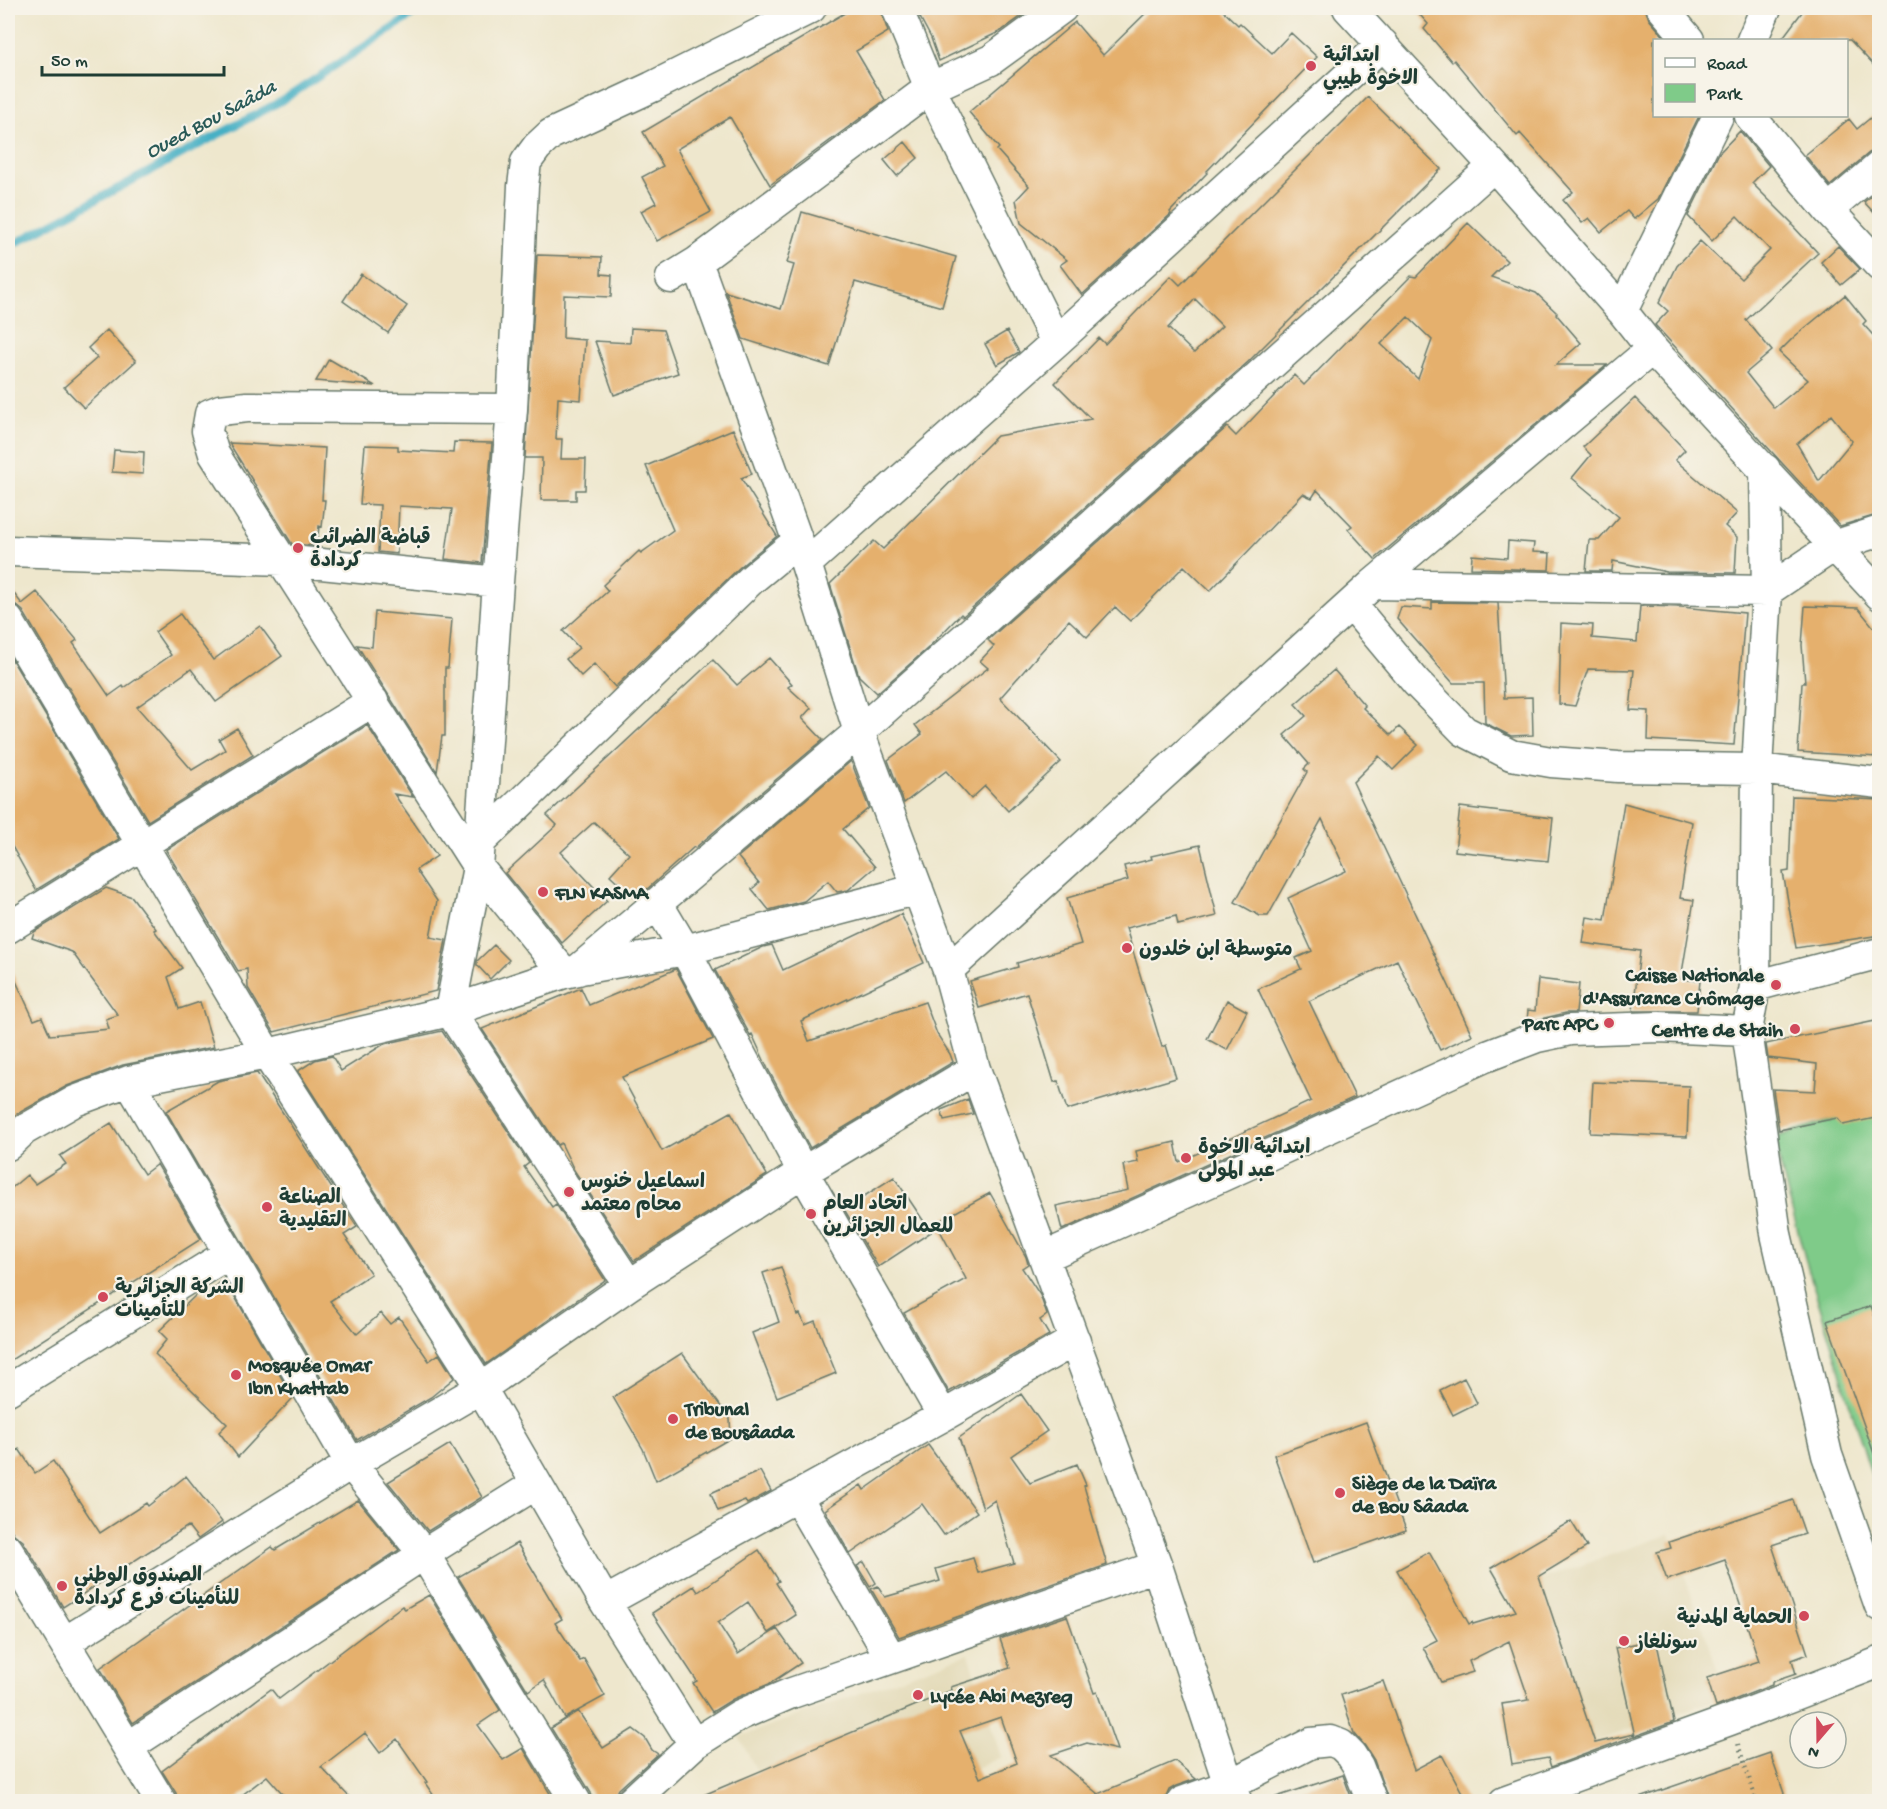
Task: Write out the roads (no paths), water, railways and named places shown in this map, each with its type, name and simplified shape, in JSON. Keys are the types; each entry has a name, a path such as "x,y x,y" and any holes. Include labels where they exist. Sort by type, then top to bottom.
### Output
{"street":[{"path":"629,1285 450,1011 479,854 512,409 526,162 551,134 811,8"},
{"path":"897,8 930,88 1056,342"},
{"path":"671,278 697,262 930,88 991,60 1062,8"},
{"path":"1348,8 1494,166 1622,311 1652,349 1880,595"},
{"path":"1662,8 1688,39"},
{"path":"1752,39 1766,8"},
{"path":"479,854 752,579 802,552 1056,342 1383,44"},
{"path":"1622,311 1718,117"},
{"path":"1751,117 1828,210 1880,266"},
{"path":"571,971 657,903 859,732 1494,166"},
{"path":"1828,210 1880,166"},
{"path":"697,262 802,552 859,732 948,970 975,1069 1157,1566 1233,1793"},
{"path":"948,970 1373,584 1652,349"},
{"path":"512,409 246,407 220,410 210,414 207,431 214,454 373,700 479,854 571,971"},
{"path":"1765,469 1767,591 1757,769 1755,986 1747,1031 1776,1234 1827,1455 1880,1606"},
{"path":"1373,584 1767,591 1834,546 1880,531"},
{"path":"8,551 282,561 498,582"},
{"path":"1351,604 1416,682 1464,731 1511,755 1551,762 1618,767 1757,769 1880,783"},
{"path":"8,620 267,1054 481,1388 605,1602 694,1744"},
{"path":"8,928 373,700"},
{"path":"8,1144 24,1130 75,1101 129,1081 267,1054 450,1011 571,971 685,950 918,889"},
{"path":"657,903 685,950 803,1172 943,1416"},
{"path":"1755,986 1880,953"},
{"path":"1044,1257 1485,1058 1537,1037 1570,1030 1604,1028 1659,1027 1747,1031"},
{"path":"65,1642 351,1464 481,1388 629,1285 803,1172 975,1069"},
{"path":"129,1081 351,1464 424,1554 576,1802"},
{"path":"8,1390 228,1254"},
{"path":"605,1602 943,1416 1075,1340"},
{"path":"128,1747 424,1554 536,1484"},
{"path":"797,1497 891,1658"},
{"path":"8,1550 161,1802"},
{"path":"631,1802 694,1744 740,1715 789,1694 1157,1566"},
{"path":"1504,1802 1730,1720 1880,1662"},
{"path":"1182,1802 1233,1793 1311,1743 1331,1741 1341,1745 1351,1755 1358,1766 1372,1802"}],"waterway":[{"name":"Oued Bou Saâda","path":"8,247 283,100 423,8"}],"place":[{"name":"ابتدائية الاخوة طيبي","path":"1311,66"},
{"name":"قباضة الضرائب كردادة","path":"298,548"},
{"name":"FLN KASMA","path":"543,892"},
{"name":"متوسطة ابن خلدون","path":"1127,948"},
{"name":"Caisse Nationale d'Assurance Chômage","path":"1776,985"},
{"name":"Parc APC","path":"1609,1023"},
{"name":"Centre de Staih","path":"1795,1029"},
{"name":"ابتدائية الاخوة عبد المولى","path":"1186,1158"},
{"name":"اسماعيل خنوس محام معتمد","path":"569,1192"},
{"name":"الصناعة التقليدية","path":"267,1207"},
{"name":"اتحاد العام للعمال الجزائرين","path":"811,1214"},
{"name":"الشركة الجزائرية للتأمينات","path":"103,1297"},
{"name":"Mosquée Omar Ibn Khattab","path":"236,1375"},
{"name":"Tribunal de Bousâada","path":"673,1419"},
{"name":"Siège de la Daïra de Bou Sâada","path":"1340,1493"},
{"name":"الصندوق الوطني للنأمينات فرع كردادة","path":"62,1586"},
{"name":"الحماية المدنية","path":"1804,1616"},
{"name":"سونلغاز","path":"1624,1641"},
{"name":"Lycée Abi Mezreg","path":"918,1695"}]}
